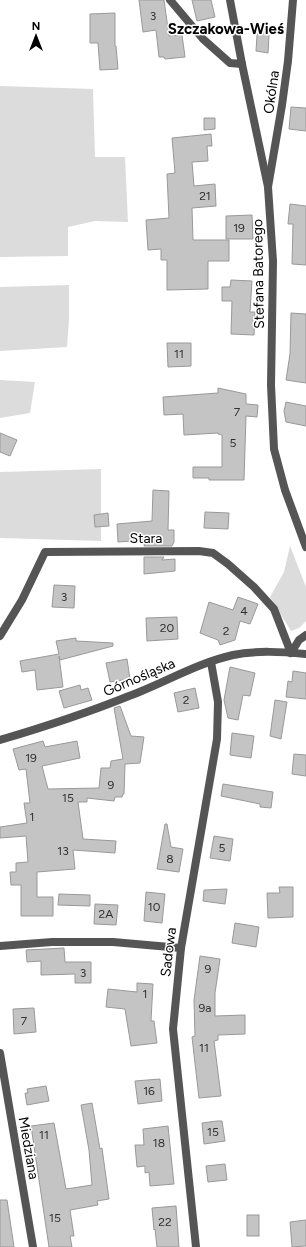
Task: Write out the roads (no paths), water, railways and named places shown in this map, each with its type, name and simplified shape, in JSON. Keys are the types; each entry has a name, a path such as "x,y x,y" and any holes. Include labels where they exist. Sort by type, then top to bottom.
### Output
{"street":[{"path":"170,0 203,39 230,63 242,64"},
{"name":"Stefana Batorego","path":"230,0 268,187 273,261 271,385 274,449 285,490 306,547"},
{"name":"Okólna","path":"268,187 288,61 293,0"},
{"name":"Stara","path":"0,636 22,600 45,552 199,551 213,553 254,587 274,610 291,652"},
{"path":"291,652 299,640 306,636"},
{"name":"Górnośląska","path":"0,740 84,714 211,662 235,655 277,652 306,654"},
{"name":"Sadowa","path":"196,1247 173,1029 181,948 217,739 218,702 211,662"},
{"path":"0,946 52,942 114,942 181,948"},
{"name":"Miedziana","path":"0,1054 33,1247"}],"district":[{"name":"Szczakowa-Wieś","path":"226,29"}]}
